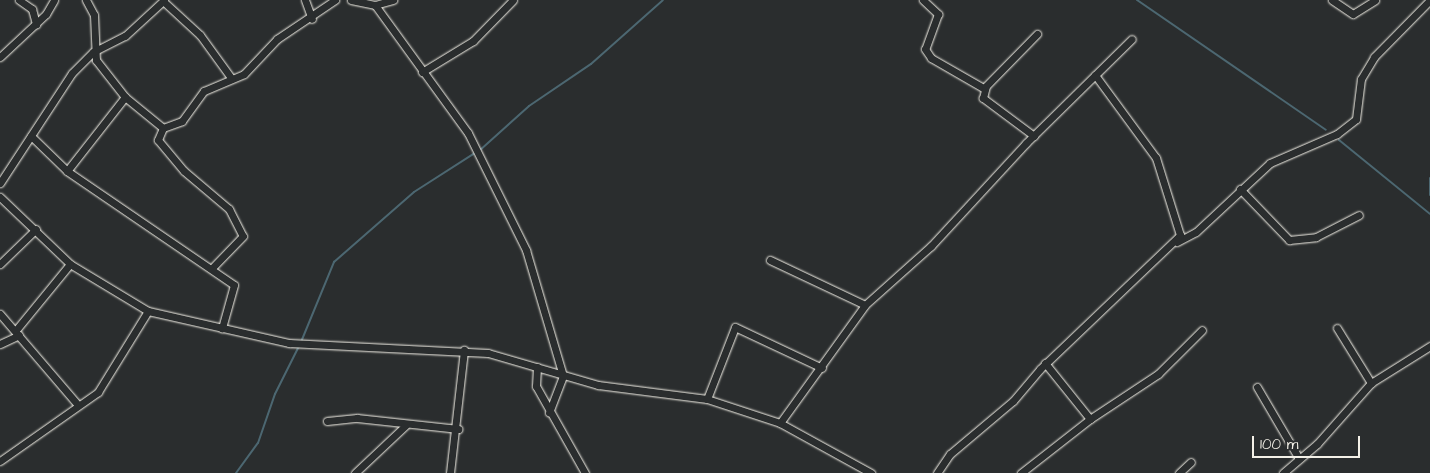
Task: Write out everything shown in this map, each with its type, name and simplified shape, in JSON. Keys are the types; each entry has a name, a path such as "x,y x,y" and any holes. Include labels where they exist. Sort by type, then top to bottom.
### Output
{"street":[{"path":"18,0 32,9 36,24"},
{"path":"0,57 36,24 54,0"},
{"path":"86,0 95,23 92,52 125,97 163,128"},
{"path":"305,0 312,19"},
{"path":"212,268 243,236 229,209 184,171 158,140 163,128 182,121 204,91 249,71 277,39 312,19 336,0"},
{"path":"351,0 375,5 393,0"},
{"path":"422,72 473,41 513,0"},
{"path":"923,0 938,14 926,49 931,58 985,90"},
{"path":"1332,0 1353,14 1375,0"},
{"path":"937,473 950,454 1012,401 1045,363 1177,242 1196,232 1270,163 1337,134 1356,119 1361,79 1374,57 1406,19 1430,0"},
{"path":"0,183 72,73 92,52 115,44 163,1 200,35 232,79"},
{"path":"375,5 468,133 526,250 563,376 550,412"},
{"path":"1034,136 983,98 985,90 1037,34"},
{"path":"780,423 822,368 865,305 931,246 1034,136 1132,39"},
{"path":"1095,75 1156,158 1180,229 1177,242"},
{"path":"67,171 125,97"},
{"path":"31,136 67,171 212,268 234,286 222,328"},
{"path":"1240,189 1289,240 1316,237 1359,214"},
{"path":"0,197 36,229 70,264 148,311 288,342 464,350 537,367 563,376 707,399 780,423 871,473"},
{"path":"0,264 36,229"},
{"path":"770,260 865,305"},
{"path":"0,344 18,333 70,264"},
{"path":"0,460 104,386 148,311"},
{"path":"0,314 18,333 47,373 78,405"},
{"path":"707,399 735,327 822,368"},
{"path":"1337,328 1371,383"},
{"path":"1021,473 1090,419 1158,374 1202,330"},
{"path":"1283,473 1298,457 1317,444 1371,383 1430,346"},
{"path":"450,473 458,428 464,350"},
{"path":"1045,363 1090,419"},
{"path":"537,367 536,386 586,473"},
{"path":"1257,387 1298,457"},
{"path":"327,421 357,418 407,425 458,428"},
{"path":"355,473 397,429 407,425"},
{"path":"1180,473 1191,462"}],"waterway":[{"path":"479,151 529,106 591,64 663,0"},
{"path":"1137,0 1326,130"},
{"path":"1339,140 1430,214"},
{"path":"301,342 334,262 414,192 475,153"},
{"path":"1430,178 1430,195"},
{"path":"236,473 258,443 275,394 299,346"}]}
